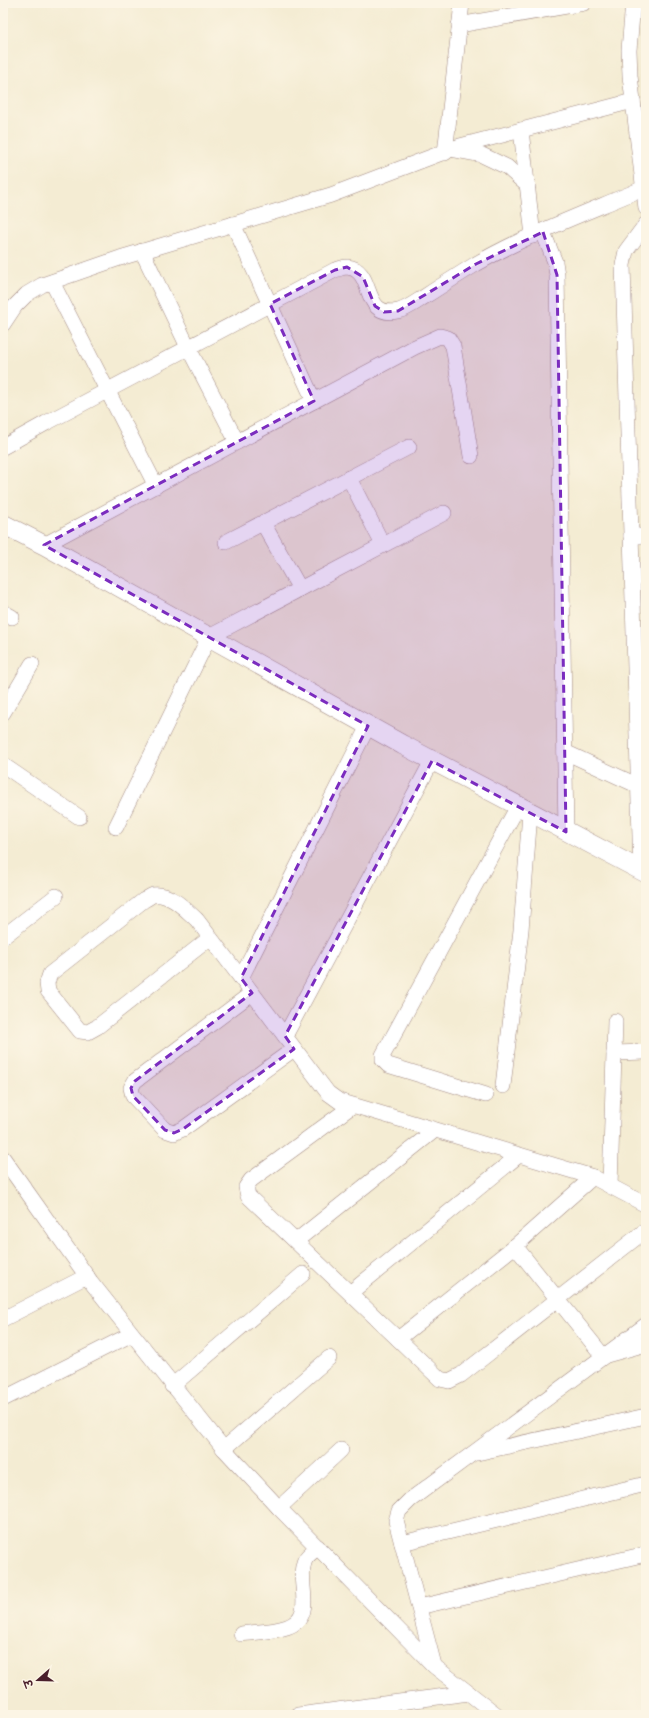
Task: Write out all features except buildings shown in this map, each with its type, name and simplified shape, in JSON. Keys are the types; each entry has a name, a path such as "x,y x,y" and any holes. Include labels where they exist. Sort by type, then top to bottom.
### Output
{"main road":[{"path":"3,524 44,545 432,761 566,832 644,871"}],"street":[{"path":"449,151 462,3"},
{"path":"459,25 584,3"},
{"path":"633,3 629,50 630,76 633,101 643,146 646,208"},
{"path":"3,324 15,306 27,294 42,285 142,251 331,195 460,146 633,101"},
{"path":"521,130 528,186 538,234 555,262 557,275 566,832"},
{"path":"449,151 482,154 507,167 528,186"},
{"path":"3,447 107,390 335,270 347,267 357,270 363,276 375,306 384,312 398,311 411,305 476,264 538,234 644,188"},
{"path":"233,224 314,401"},
{"path":"644,871 642,788 631,536 624,266 626,251 646,224"},
{"path":"142,251 188,347 237,442"},
{"path":"52,282 156,486"},
{"path":"44,545 429,340 440,336 448,338 453,346 470,456"},
{"path":"226,542 409,447"},
{"path":"349,478 383,546"},
{"path":"116,827 209,637 444,513"},
{"path":"264,523 300,589"},
{"path":"631,536 646,536"},
{"path":"3,713 32,664"},
{"path":"241,978 368,726"},
{"path":"565,752 642,788"},
{"path":"285,1036 432,761"},
{"path":"3,765 79,817"},
{"path":"503,1086 521,930 524,810"},
{"path":"486,1095 388,1064 383,1060 383,1055 524,810"},
{"path":"210,938 97,1028 88,1032 80,1030 48,991 47,983 50,974 153,895 166,897 182,906 197,920 328,1093 339,1101 593,1177 646,1205"},
{"path":"3,936 56,896"},
{"path":"252,993 135,1081 131,1088 133,1096 165,1130 174,1133 183,1129 294,1049"},
{"path":"610,1186 615,1021"},
{"path":"614,1053 646,1052"},
{"path":"352,1106 251,1180 246,1187 248,1196 440,1379 449,1381 461,1375 646,1230"},
{"path":"296,1241 435,1130"},
{"path":"350,1293 519,1155"},
{"path":"3,1158 87,1276 172,1386 224,1450 434,1666 497,1715"},
{"path":"398,1339 515,1246 593,1177"},
{"path":"515,1246 603,1356"},
{"path":"172,1386 303,1274"},
{"path":"3,1319 87,1276"},
{"path":"434,1666 396,1521 399,1511 410,1500 646,1325"},
{"path":"3,1399 132,1334"},
{"path":"603,1356 646,1344"},
{"path":"224,1450 328,1358"},
{"path":"472,1454 646,1416"},
{"path":"279,1508 341,1450"},
{"path":"402,1543 646,1484"},
{"path":"241,1634 287,1627 297,1622 302,1614 304,1603 303,1568 305,1559 318,1547"},
{"path":"419,1607 646,1554"},
{"path":"298,1715 469,1693"}],"highlighted area":[{"path":"543,232 557,275 566,832 432,761 285,1036 294,1049 183,1129 174,1133 165,1130 133,1096 131,1088 135,1081 252,993 241,978 368,726 44,545 314,401 270,304 335,270 347,267 363,277 375,306 384,312 398,311 476,264"}]}
